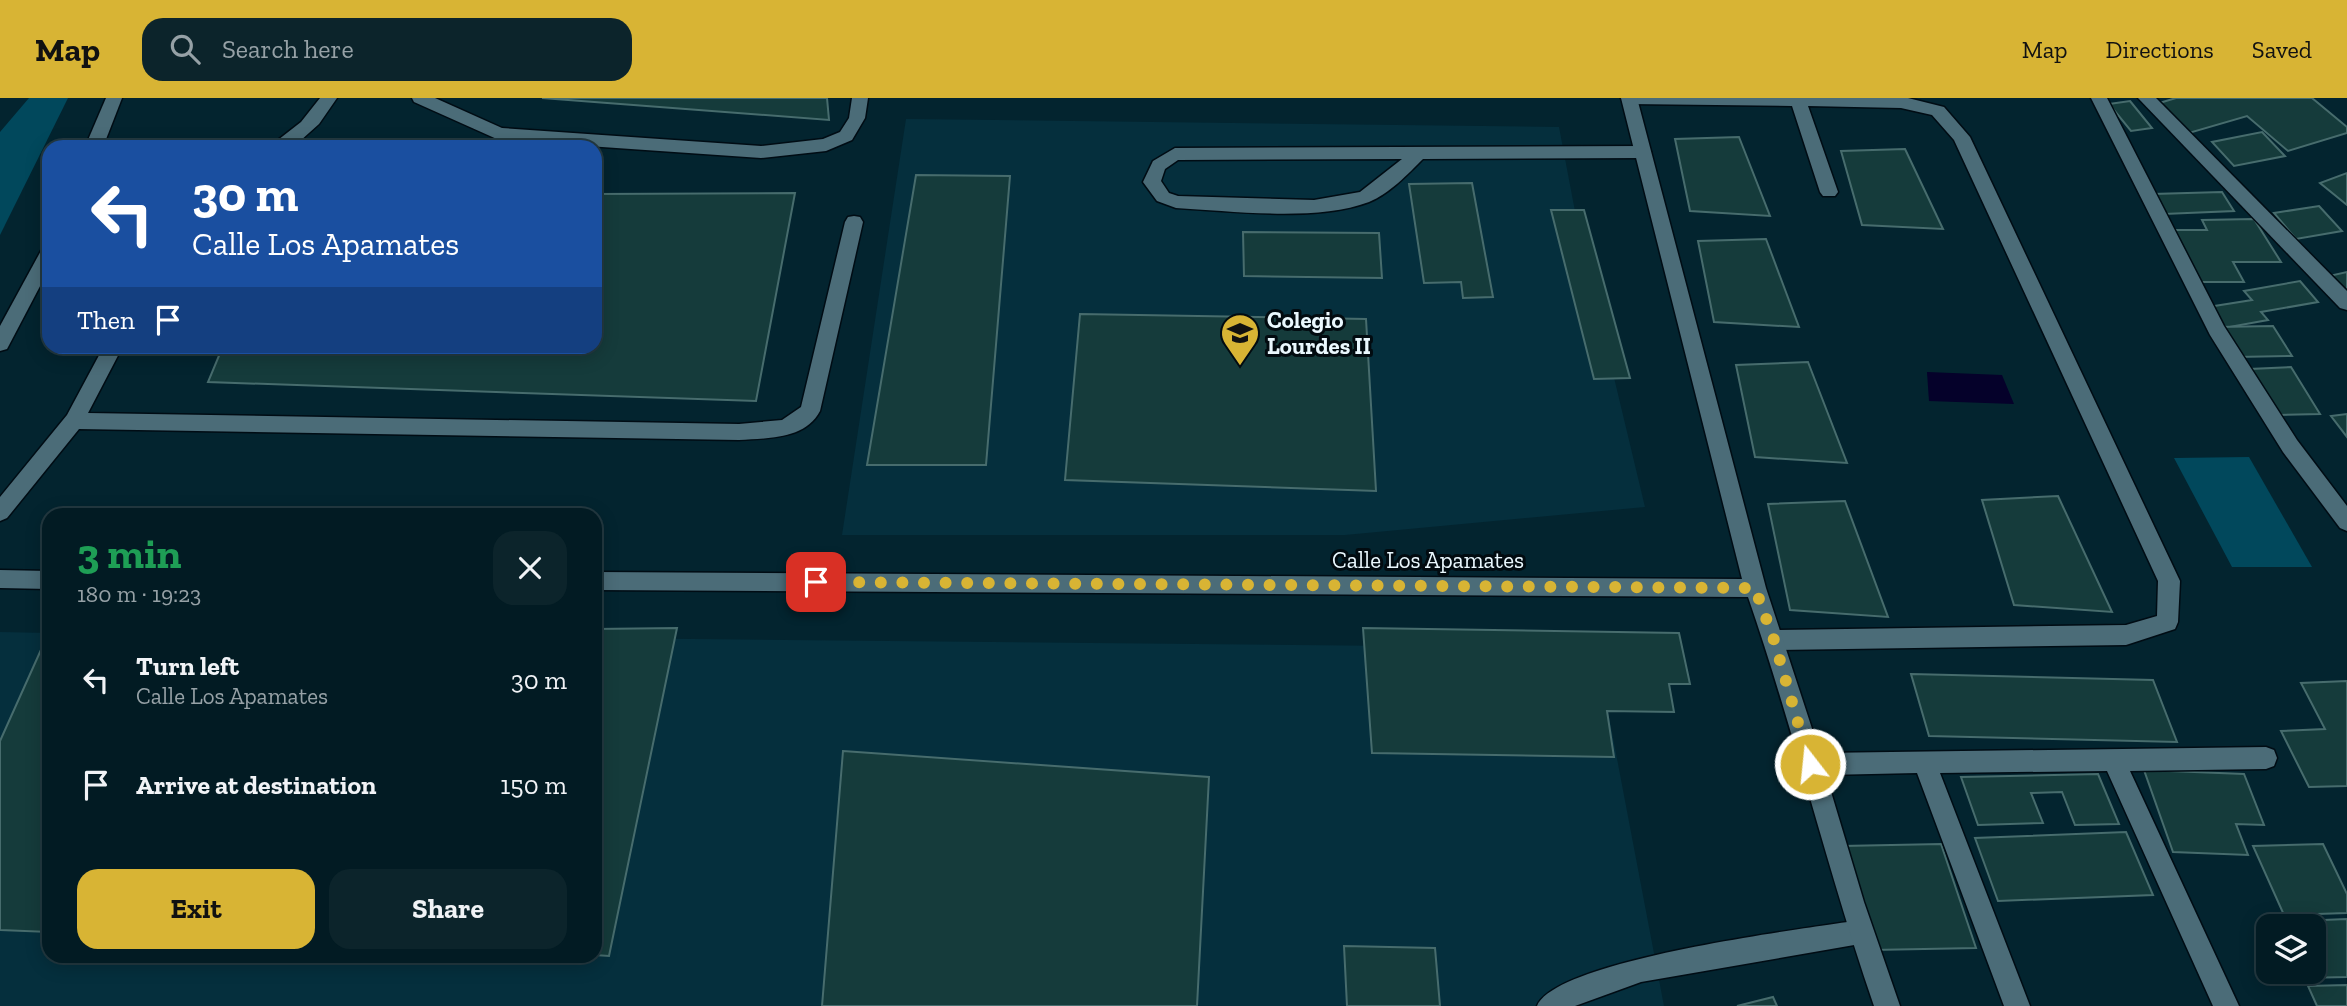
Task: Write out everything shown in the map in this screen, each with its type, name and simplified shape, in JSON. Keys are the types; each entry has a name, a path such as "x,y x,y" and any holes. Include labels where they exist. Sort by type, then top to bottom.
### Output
{"street":[{"path":"97,140 114,98"},
{"path":"291,140 314,121 329,98"},
{"path":"420,98 499,134 586,140"},
{"path":"602,141 761,152 826,145 846,136 857,118 860,98"},
{"path":"1774,640 2126,635 2166,622 2169,581 1961,137 1938,111 1901,102 1629,98 1755,588 1774,640 1860,932 1886,1006"},
{"path":"2099,98 2217,330 2290,446 2347,522"},
{"path":"2146,98 2347,303"},
{"path":"1798,100 1829,192"},
{"path":"1418,154 1396,175 1365,197 1314,206 1176,202 1163,197 1152,182 1154,169 1163,159 1175,154 1642,152"},
{"path":"74,421 739,432 786,428 810,411 854,222"},
{"path":"0,344 42,265"},
{"path":"0,512 74,421 110,354"},
{"path":"0,579 42,579"},
{"name":"Calle Los Apamates","path":"602,581 1755,588"},
{"path":"2113,758 2226,1006"},
{"path":"1810,764 2266,758"},
{"path":"1925,764 2017,1006"},
{"path":"1550,1006 1573,993 1641,969 1860,932"}],"shaded area":[{"path":"29,98 68,98 47,140 42,140 42,150 0,235 0,132"},
{"name":"Colegio Lourdes II","path":"906,119 1559,127 1578,227 1645,507 1345,535 842,535"},
{"path":"1927,372 2002,375 2014,404 1929,401"},
{"path":"2249,457 2312,567 2232,567 2174,458"},
{"path":"0,632 42,633 42,963 602,963 602,638 1596,648 1664,1006 0,1006"}],"building":[{"path":"542,98 827,98 829,120"},
{"path":"2176,98 2312,98 2347,127 2347,133 2288,151 2247,116 2189,133 2156,104"},
{"path":"2130,101 2152,128 2131,131 2109,104"},
{"path":"2262,132 2285,156 2234,166 2212,142"},
{"path":"1739,137 1770,216 1690,211 1675,139"},
{"path":"1905,149 1943,229 1862,225 1841,151"},
{"path":"2347,173 2347,205 2320,183"},
{"path":"916,175 1010,176 986,465 867,465"},
{"path":"1472,183 1493,297 1463,298 1461,282 1424,283 1409,184"},
{"path":"2222,192 2234,211 2164,214 2153,194"},
{"path":"795,193 756,401 208,382 220,354 602,354 602,194"},
{"path":"2319,206 2342,231 2296,239 2274,213"},
{"path":"1551,210 1584,210 1630,378 1594,379"},
{"path":"2254,219 2281,262 2233,262 2244,282 2197,282 2168,230 2207,230 2202,220"},
{"path":"1243,232 1379,233 1382,278 1244,276"},
{"path":"1766,239 1799,327 1714,322 1698,241"},
{"path":"2347,272 2347,295 2329,276"},
{"path":"2300,281 2318,302 2261,312 2268,320 2224,328 2208,307 2252,300 2244,291"},
{"path":"1080,314 1366,319 1376,491 1065,480"},
{"path":"2273,326 2292,356 2236,357 2218,327"},
{"path":"1808,362 1847,463 1755,457 1736,365"},
{"path":"2291,367 2320,414 2278,415 2250,369"},
{"path":"2347,414 2347,437 2331,416"},
{"path":"2058,496 2112,612 2014,605 1982,500"},
{"path":"1845,501 1888,617 1790,610 1768,504"},
{"path":"677,628 609,956 602,956 602,629"},
{"path":"1363,628 1679,633 1690,684 1669,684 1674,712 1607,711 1614,757 1372,753"},
{"path":"42,648 42,932 0,930 0,741"},
{"path":"1911,674 2153,680 2177,742 1929,736"},
{"path":"2347,681 2347,786 2309,787 2281,731 2325,729 2301,683"},
{"path":"843,751 1209,777 1197,1006 822,1006"},
{"path":"2144,770 2244,774 2264,825 2236,824 2248,855 2173,852"},
{"path":"2098,774 2119,824 2075,825 2062,792 2031,793 2043,823 1978,825 1961,777"},
{"path":"2126,832 2153,895 1998,901 1975,838"},
{"path":"1941,844 1976,948 1872,950 1842,846"},
{"path":"2323,844 2347,894 2347,913 2284,914 2253,846"},
{"path":"2347,919 2347,977 2326,977 2326,920"},
{"path":"1344,946 1435,948 1440,1006 1347,1006"},
{"path":"2347,985 2347,1006 2317,1006 2308,986"},
{"path":"1773,997 1777,1006 1737,1006"}],"place":[{"name":"Colegio Lourdes II","path":"1240,367"}],"route":[{"path":"816,582 1755,588 1774,640 1810,764"}]}
